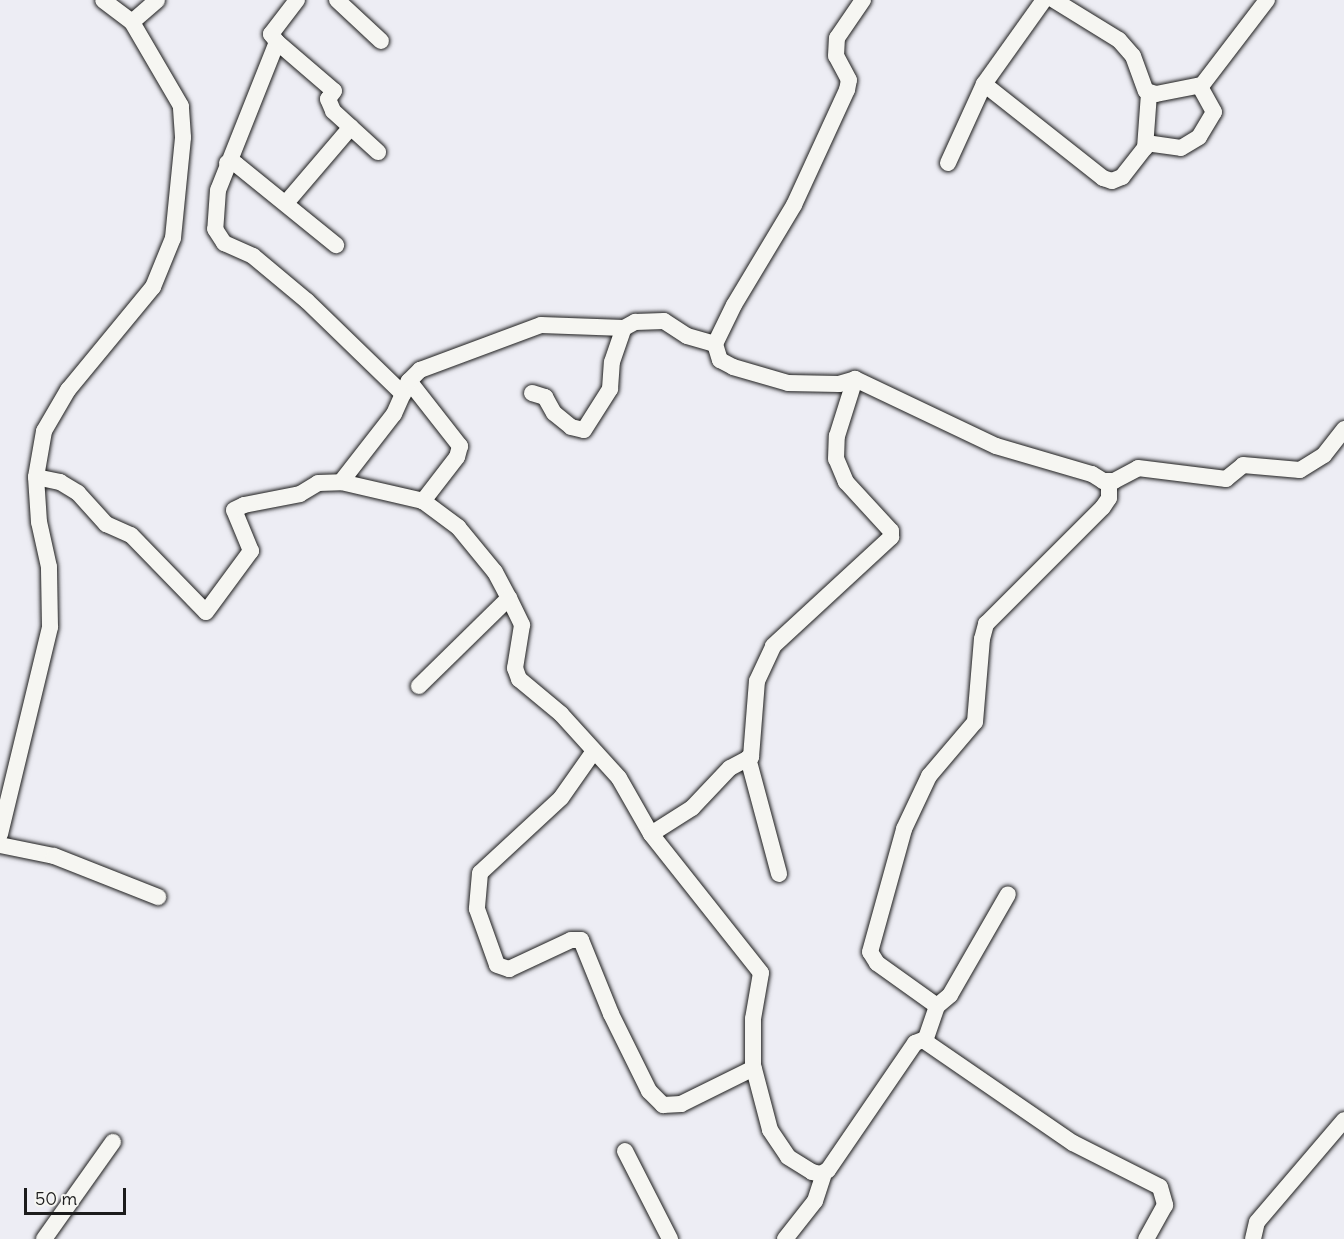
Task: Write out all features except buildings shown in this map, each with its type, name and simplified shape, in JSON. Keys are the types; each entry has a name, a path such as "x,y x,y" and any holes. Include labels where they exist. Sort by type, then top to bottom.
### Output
{"street":[{"path":"0,834 50,627 49,567 39,522 36,477 44,431 52,414 153,287 173,238 183,138 181,106 132,21 103,0"},
{"path":"132,21 158,0"},
{"path":"297,0 271,34 277,42 334,91 328,99 333,111 378,152"},
{"path":"337,0 381,41"},
{"path":"863,0 837,38 836,56 847,74 847,90 794,205 734,305 715,344 720,360 733,368 788,383 839,384 855,379 996,446 1109,482 1138,468 1226,479 1243,465 1300,470 1324,455 1344,429"},
{"path":"948,163 984,84 1044,0"},
{"path":"984,84 1108,180 1122,177 1146,143 1149,93 1128,48 1054,0"},
{"path":"1149,93 1200,87 1267,0"},
{"path":"277,42 227,163 215,210 218,237 253,256 340,330 362,358 378,372 406,387 460,446 457,457 423,501"},
{"path":"1146,143 1181,147 1199,137 1214,112 1200,87"},
{"path":"286,203 351,127"},
{"path":"227,163 236,165 336,245"},
{"path":"341,482 394,414 406,387 420,370 532,327 554,324 624,328 635,322 664,321 687,336 715,344"},
{"path":"532,393 545,397 554,413 571,428 584,430 610,389 612,362 624,328"},
{"path":"779,874 748,758 757,681 773,646 891,537 891,531 846,482 836,459 837,436 855,379"},
{"path":"36,477 60,482 78,493 106,524 132,535 206,612 251,551 234,510 260,499 300,494 318,483 341,482 423,501 458,527 495,572 509,598 523,634 516,673 561,714 619,778 651,834 761,973 752,1028 754,1068 770,1130 780,1148 812,1172 824,1173"},
{"path":"937,1006 877,963 870,952 907,820 929,776 975,722 982,639 987,624 1103,507 1109,498 1109,482"},
{"path":"419,686 509,598"},
{"path":"594,751 561,798 480,873 477,909 497,965 509,969 571,940 581,940 611,1014 649,1091 663,1105 681,1104 754,1068"},
{"path":"651,834 692,808 730,768 748,758"},
{"path":"0,845 54,855 158,897"},
{"path":"925,1041 937,1006 950,995 1008,894"},
{"path":"785,1239 815,1201 824,1173 915,1043 925,1041 1044,1125 1160,1187 1165,1205 1146,1239"},
{"path":"1252,1239 1253,1228 1261,1216 1344,1120"},
{"path":"44,1239 113,1142"},
{"path":"625,1151 669,1238"}]}
